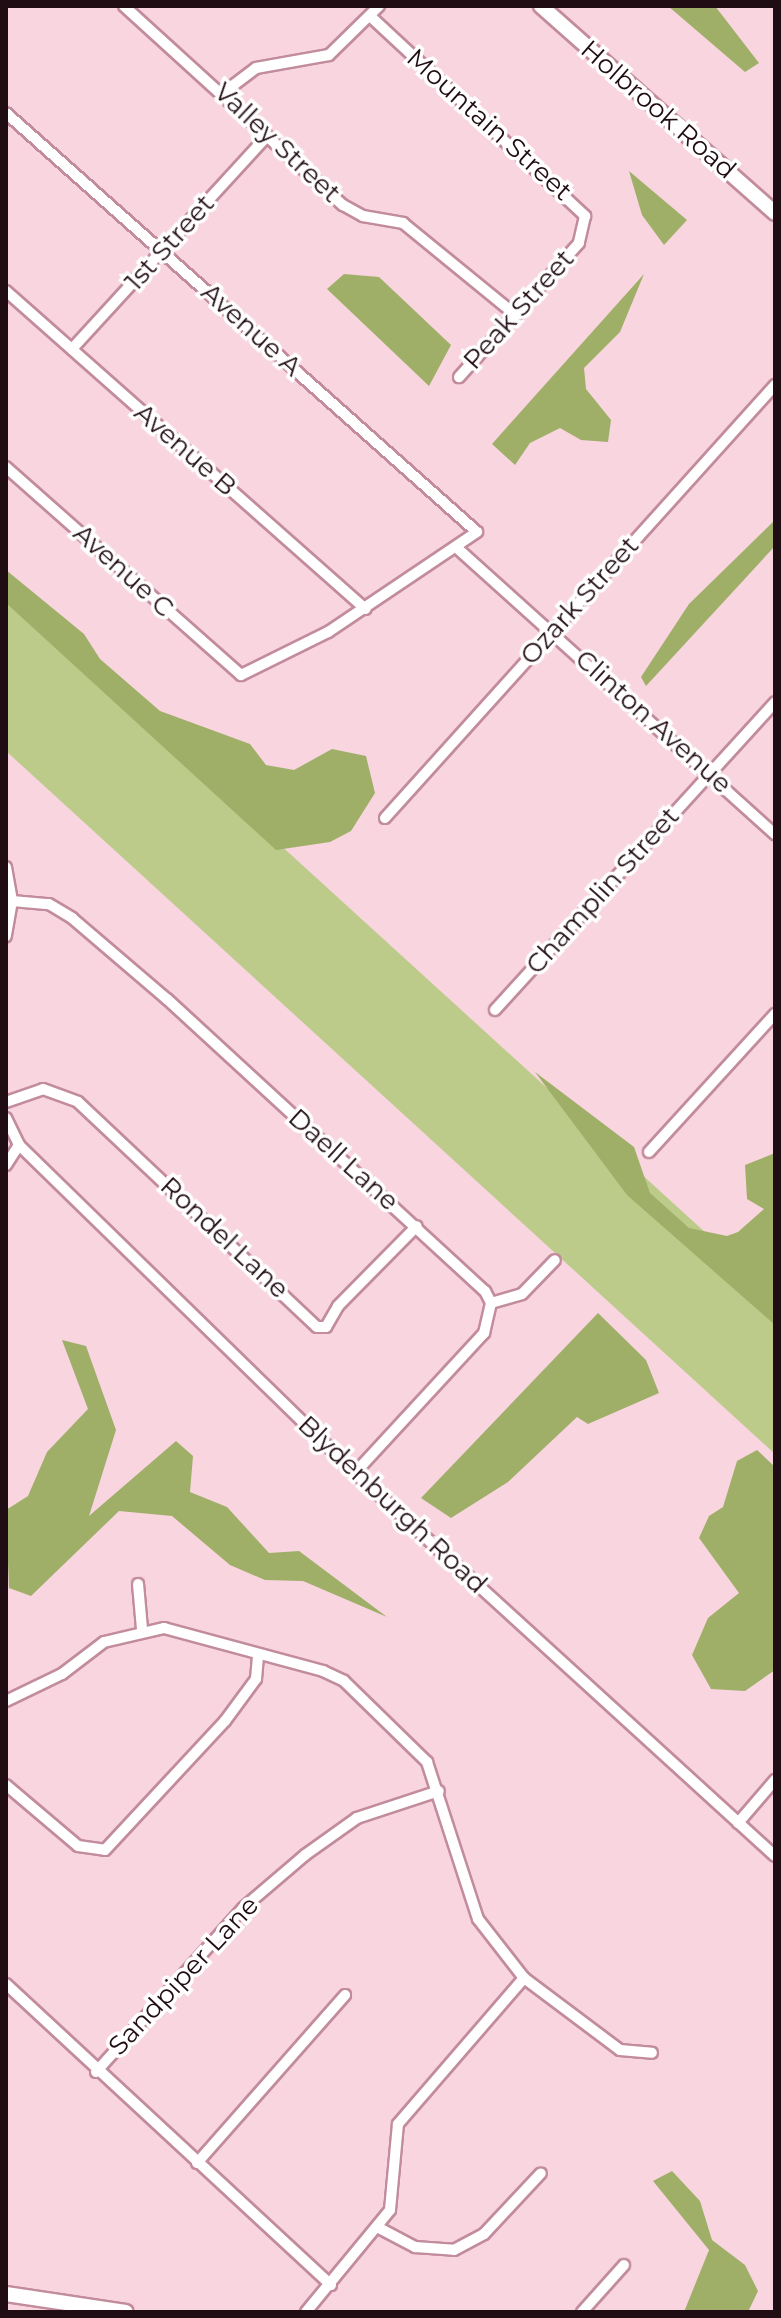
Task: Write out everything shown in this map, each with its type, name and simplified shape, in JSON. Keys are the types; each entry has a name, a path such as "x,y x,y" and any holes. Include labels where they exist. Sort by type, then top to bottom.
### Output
{"street":[{"name":"Valley Street","path":"124,6 343,205 363,216 403,223 516,315"},
{"path":"223,93 256,68 329,55 379,6"},
{"name":"Holbrook Road","path":"541,6 775,213"},
{"name":"Mountain Street","path":"370,16 578,207 586,226 579,243"},
{"name":"Avenue A","path":"6,113 477,532 457,548"},
{"name":"1st Street","path":"72,349 267,136"},
{"name":"Peak Street","path":"459,377 579,243"},
{"name":"Avenue B","path":"6,291 365,609"},
{"name":"Ozark Street","path":"385,818 775,385"},
{"name":"Avenue C","path":"6,467 241,675 365,609"},
{"path":"365,609 457,548"},
{"name":"Clinton Avenue","path":"457,548 775,834"},
{"name":"Champlin Street","path":"495,1010 775,702"},
{"path":"6,867 12,901 6,936"},
{"name":"Daell Lane","path":"12,901 49,904 72,918 478,1282 491,1303"},
{"path":"649,1152 775,1014"},
{"name":"Rondel Lane","path":"6,1102 43,1089 78,1102 317,1327 326,1327 338,1306 417,1226"},
{"name":"Blydenburgh Road","path":"6,1118 19,1145 355,1473 775,1856"},
{"path":"6,1165 19,1145"},
{"path":"355,1473 484,1333 491,1303 522,1294 555,1260"},
{"path":"138,1584 142,1629"},
{"path":"6,1701 62,1674 104,1642 142,1629 197,1634 344,1681 415,1746 439,1791 478,1919 524,1978 620,2050 652,2053"},
{"path":"6,1785 78,1846 105,1850 225,1721 256,1679 258,1655"},
{"path":"738,1823 775,1780"},
{"name":"Sandpiper Lane","path":"96,2072 243,1908 305,1855 357,1818 439,1791"},
{"path":"306,2312 379,2228 394,2197 393,2143 398,2124 524,1978"},
{"path":"6,1984 96,2072 331,2285"},
{"path":"197,2163 345,1995"},
{"path":"379,2228 415,2247 454,2250 484,2234 541,2173"},
{"path":"582,2312 624,2265"},
{"path":"6,2294 70,2308 126,2312"}],"green space":[{"path":"668,6 715,6 759,63 745,72"},
{"path":"629,171 687,220 664,245 642,215"},
{"path":"344,274 379,277 451,345 429,386 327,289"},
{"path":"644,274 620,332 584,368 586,389 611,420 608,442 581,440 560,428 530,443 515,465 492,444"},
{"path":"775,520 775,546 646,686 641,677 689,604"},
{"path":"6,570 84,634 100,659 160,711 250,744 266,765 294,770 332,749 366,756 375,793 351,831 330,842 276,850 6,603"},
{"path":"6,595 775,1296 775,1454 6,751"},
{"path":"535,1072 634,1147 650,1193 689,1228 727,1236 738,1232 764,1209 747,1199 745,1165 775,1153 775,1325 627,1195"},
{"path":"598,1313 646,1360 659,1393 588,1424 577,1417 508,1482 451,1518 421,1498"},
{"path":"62,1340 86,1346 116,1430 89,1516 176,1441 193,1456 190,1492 227,1507 269,1553 299,1551 387,1617 303,1581 265,1580 230,1565 172,1516 119,1511 31,1596 9,1588 6,1510 28,1496 47,1452 88,1409"},
{"path":"757,1450 775,1467 775,1670 745,1691 711,1689 692,1655 708,1618 739,1593 699,1538 709,1516 723,1507 737,1461"},
{"path":"672,2171 700,2201 712,2240 745,2265 758,2291 748,2312 684,2312 709,2250 653,2181"}]}
